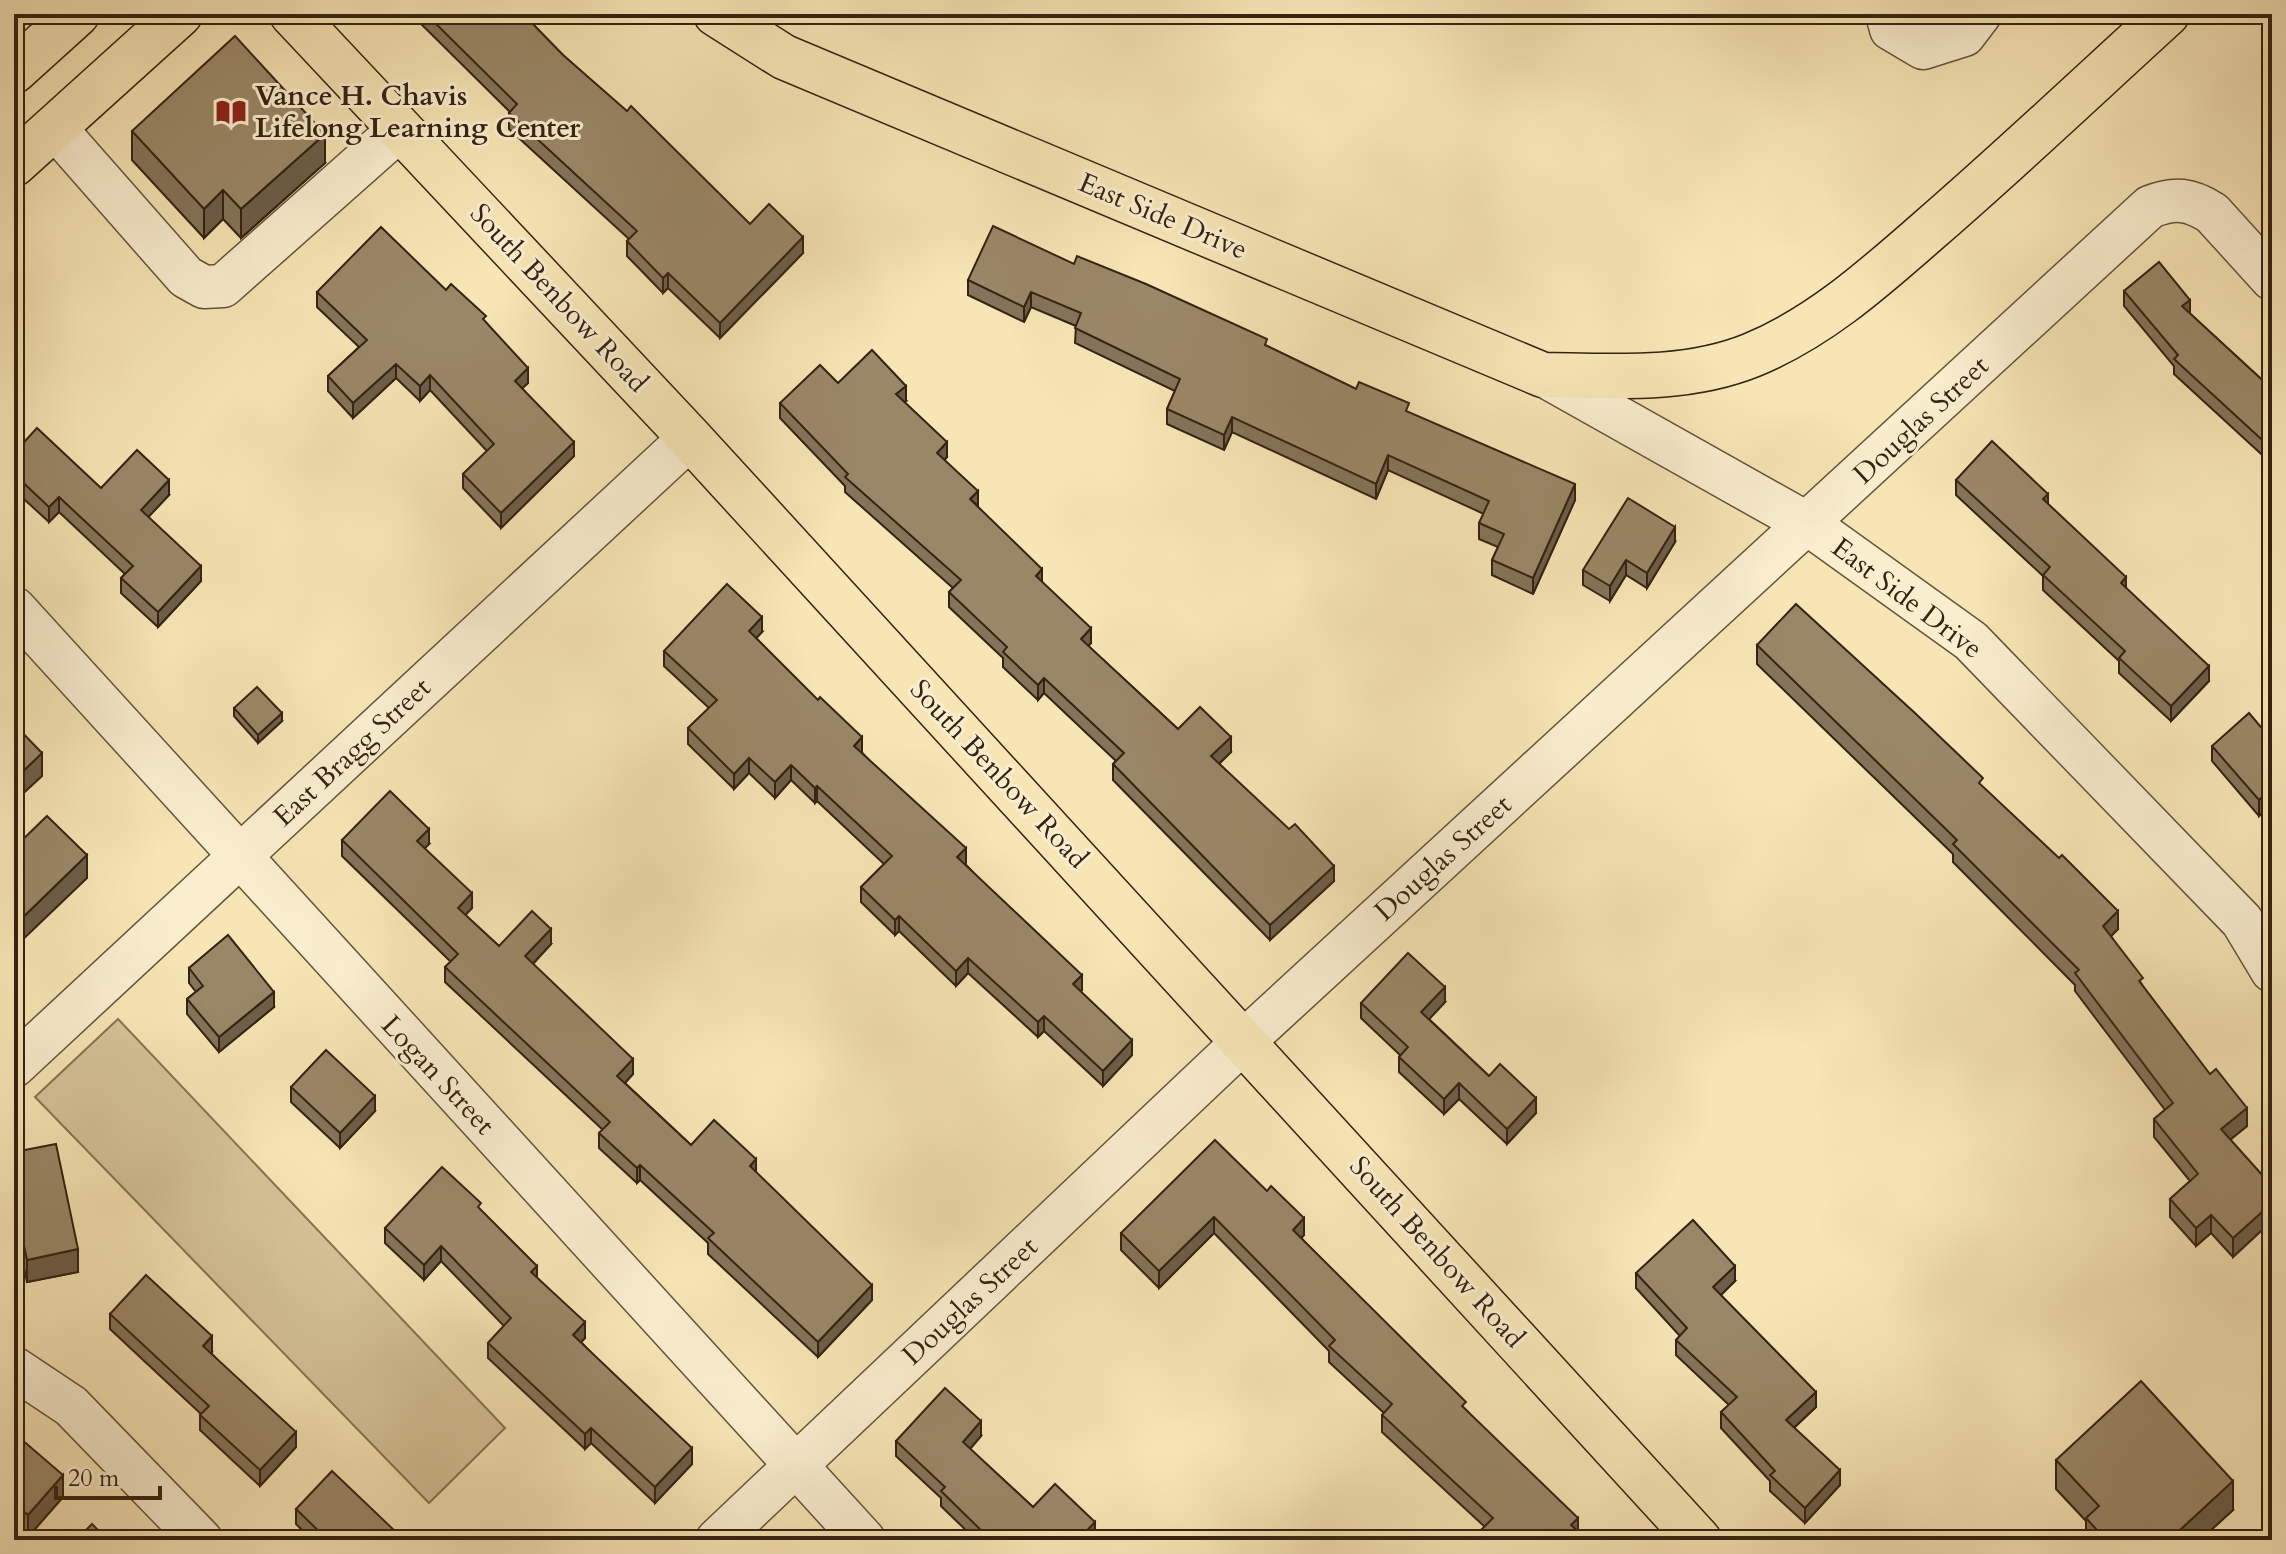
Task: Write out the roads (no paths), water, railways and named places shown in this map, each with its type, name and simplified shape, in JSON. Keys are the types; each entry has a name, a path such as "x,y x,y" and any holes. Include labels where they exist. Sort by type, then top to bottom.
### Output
{"main road":[{"path":"14,71 77,14"},
{"path":"14,164 180,14"},
{"name":"South Benbow Road","path":"292,14 690,438 1699,1540"},
{"name":"East Side Drive","path":"716,14 784,57 1543,375 1690,372 1750,356 1800,332 1852,297 1954,209 2167,14"},
{"path":"747,14 784,57"}],"street":[{"path":"1887,14 1891,29 1923,48 1964,35 1980,14"},
{"path":"55,128 186,277 204,287 223,286 399,130"},
{"name":"Douglas Street","path":"717,1540 1244,1041 2150,207 2167,201 2184,200 2212,213 2272,279"},
{"name":"East Side Drive","path":"1543,375 1808,524 1971,641 2242,921 2272,971"},
{"name":"East Bragg Street","path":"14,1066 690,438"},
{"name":"Logan Street","path":"14,608 864,1540"},
{"path":"14,1368 71,1406 201,1540"}],"place":[{"name":"Vance H. Chavis Lifelong Learning Center","path":"231,112"}]}
